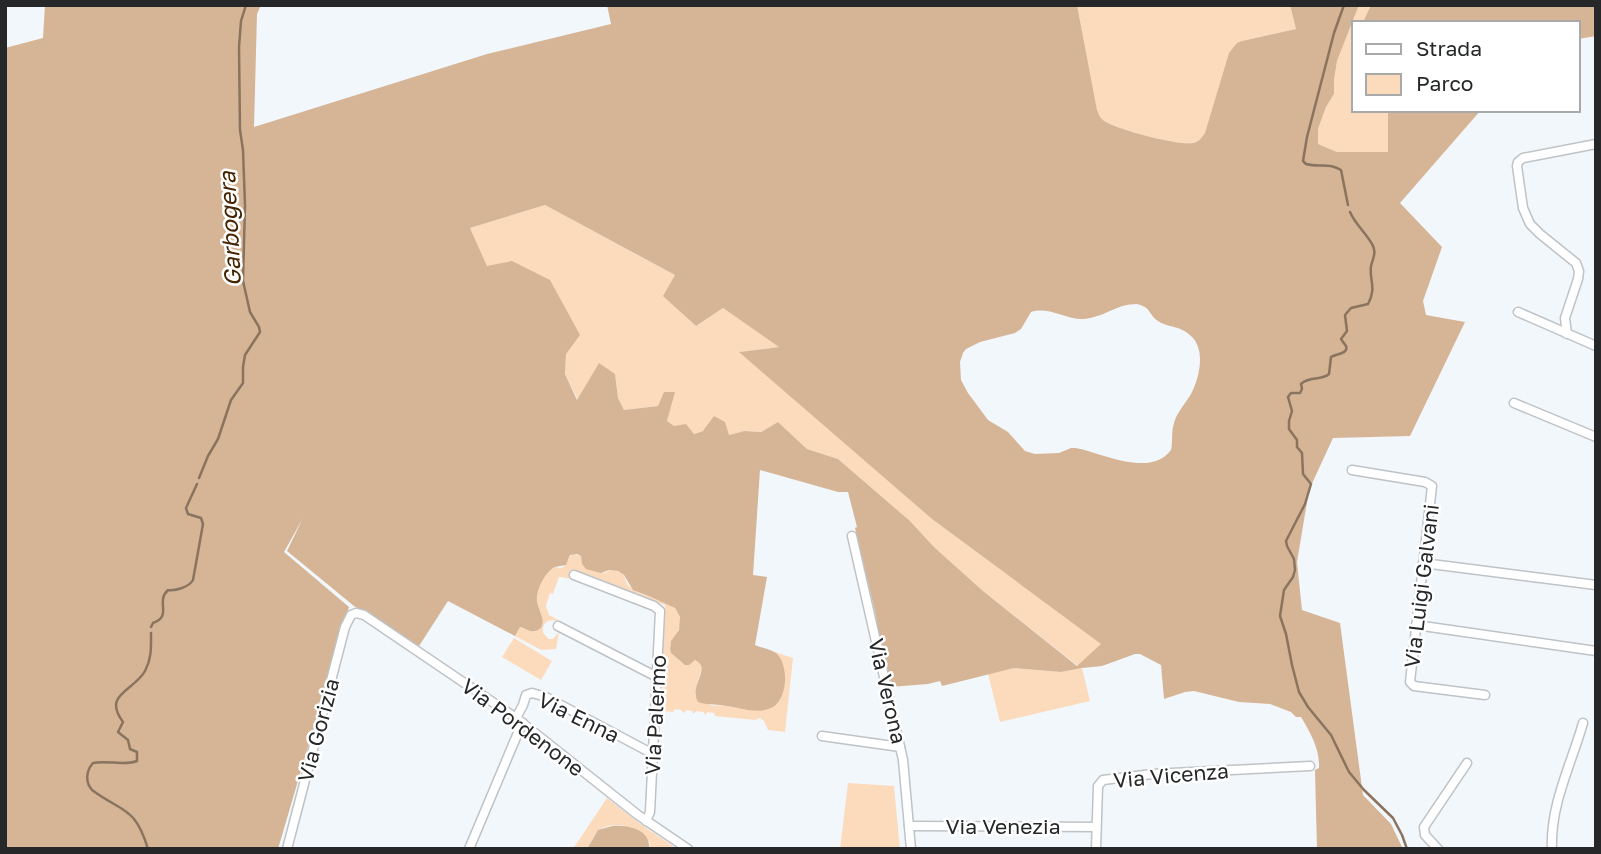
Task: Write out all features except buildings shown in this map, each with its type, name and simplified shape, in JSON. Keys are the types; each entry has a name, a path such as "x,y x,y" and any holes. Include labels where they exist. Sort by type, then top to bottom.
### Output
{"street":[{"path":"1567,334 1565,318 1579,271 1576,263 1530,224 1523,208 1517,166 1523,159 1596,144"},
{"path":"1518,312 1596,346"},
{"path":"1514,403 1596,437"},
{"name":"Via Luigi Galvani","path":"1352,470 1425,482 1432,486 1411,684 1485,695"},
{"name":"Via Verona","path":"852,536 904,764 911,849"},
{"path":"1423,563 1596,585"},
{"name":"Via Palermo","path":"574,575 659,609 650,812 646,821"},
{"name":"Via Pordenone","path":"354,613 364,615 520,720 646,821 688,849"},
{"name":"Via Gorizia","path":"287,849 346,625 354,613"},
{"path":"1416,625 1596,651"},
{"path":"558,626 657,677"},
{"name":"Via Enna","path":"520,720 526,695 533,693 546,697 653,754"},
{"path":"469,849 520,720"},
{"path":"1552,849 1556,807 1583,723"},
{"path":"822,736 900,747"},
{"path":"1438,849 1425,835 1424,826 1467,763"},
{"name":"Via Vicenza","path":"1096,849 1098,786 1103,780 1156,774 1310,765"},
{"name":"Via Venezia","path":"909,826 1096,827"}],"green space":[{"path":"1077,5 1290,5 1296,29 1242,41 1205,133 1197,142 1186,143 1133,132 1109,124 1101,118 1097,111"},
{"path":"1359,5 1371,5 1365,21 1353,21"},
{"path":"1352,23 1352,112 1388,112 1388,152 1337,152 1318,144 1318,129 1334,94 1337,61"},
{"path":"545,205 675,275 664,296 696,326 723,308 780,347 740,352 932,519 1102,644 1078,666 983,591 934,547 910,521 838,459 807,449 778,422 761,432 744,431 729,435 703,431 693,434 667,421 674,393 658,406 624,410 618,398 615,374 578,400 565,374 566,354 487,267 470,228"},
{"path":"572,554 581,556 582,564 604,573 613,570 621,573 634,590 673,607 679,615 680,626 670,650 681,662 700,662 702,670 695,696 710,705 757,710 771,708 781,698 776,653 772,651 793,658 785,732 768,730 760,718 755,720 715,716 714,713 707,712 706,715 697,711 693,714 692,711 686,710 684,713 675,709 673,712 664,711 663,697 660,696 665,605 577,573 572,574 572,579 559,577 546,606 549,615 562,622 549,621 543,627 543,633 549,639 553,639 559,632 556,649 541,650 515,636 520,627 535,632 542,625 537,598 540,586 549,572 556,567 563,567"},
{"path":"514,638 552,661 541,680 502,657"},
{"path":"1014,668 1061,672 1082,668 1090,701 1000,722 988,674"},
{"path":"848,783 894,786 900,849 840,849"},
{"path":"607,798 677,849 649,849 650,843 634,829 612,825 599,830 587,849 573,849"}],"shaded area":[{"path":"45,5 261,5 257,14 254,127 487,54 611,24 607,5 1077,5 1097,110 1101,118 1109,124 1133,132 1193,143 1205,133 1229,53 1237,43 1296,29 1290,5 1359,5 1337,61 1334,94 1318,129 1318,144 1337,152 1388,152 1388,112 1479,112 1400,203 1442,247 1423,301 1426,315 1465,322 1410,436 1333,438 1309,490 1297,562 1302,610 1340,623 1363,795 1391,824 1403,849 1317,849 1315,770 1319,768 1319,761 1314,741 1301,717 1270,704 1239,702 1194,691 1164,699 1161,665 1140,654 1102,666 1061,672 1014,668 942,686 940,681 890,687 848,492 838,492 760,470 753,575 767,577 755,645 776,653 783,665 784,689 778,703 773,707 753,711 698,702 696,689 702,668 700,664 695,660 685,665 670,649 671,641 679,630 680,617 675,608 633,590 624,575 618,571 601,573 586,569 581,556 577,554 570,555 566,565 551,569 542,582 537,597 543,622 540,629 532,631 520,627 515,636 448,601 419,646 354,606 287,551 303,518 284,552 349,607 278,849 5,849 5,48 43,38","holes":["545,205 675,275 663,296 696,326 723,308 779,347 739,352 932,519 1101,644 1077,666 983,591 934,547 910,521 838,459 807,449 778,422 761,432 744,431 729,435 725,422 714,416 703,431 694,434 686,424 674,426 667,421 675,392 664,392 658,406 624,410 618,398 615,374 599,363 577,400 565,374 566,354 580,335 550,280 512,261 487,266 470,228","1123,306 1142,306 1158,321 1188,333 1196,343 1200,357 1191,394 1175,419 1171,450 1162,458 1139,463 1076,448 1059,453 1035,454 1025,451 1008,432 988,420 961,380 960,362 966,349 980,342 1015,333 1021,329 1031,312 1044,311 1084,319"]},
{"path":"1371,5 1596,5 1596,36 1580,39 1580,21 1364,20"},
{"path":"624,826 642,833 649,842 649,849 587,849 598,830"}],"waterway":[{"name":"Garbogera","path":"199,478 218,439 231,400 243,383 245,355 260,332 250,312 243,281 245,206 240,130 239,47 241,21 246,5"},
{"path":"1344,5 1334,33 1303,161 1306,164 1332,166 1341,170 1348,205"},
{"path":"1350,212 1374,250 1371,266 1372,293 1368,304 1351,308 1345,315 1347,331 1341,339 1346,349 1331,357 1329,374 1304,382 1301,384 1300,393 1291,393 1288,397 1292,411 1289,429 1302,453 1303,474 1311,484 1305,504 1286,541 1294,559 1295,570 1284,590 1280,616 1299,692 1331,735 1349,772 1393,818 1407,849"},
{"name":"Garbogera","path":"151,627 162,617 163,599 168,590 182,588 193,580 203,524 201,518 188,514 186,508 197,484"},
{"name":"Garbogera","path":"148,849 133,818 92,790 87,776 93,763 137,761 137,752 130,749 128,740 118,732 123,722 117,713 116,705 122,694 145,671 150,657 151,633"}]}
